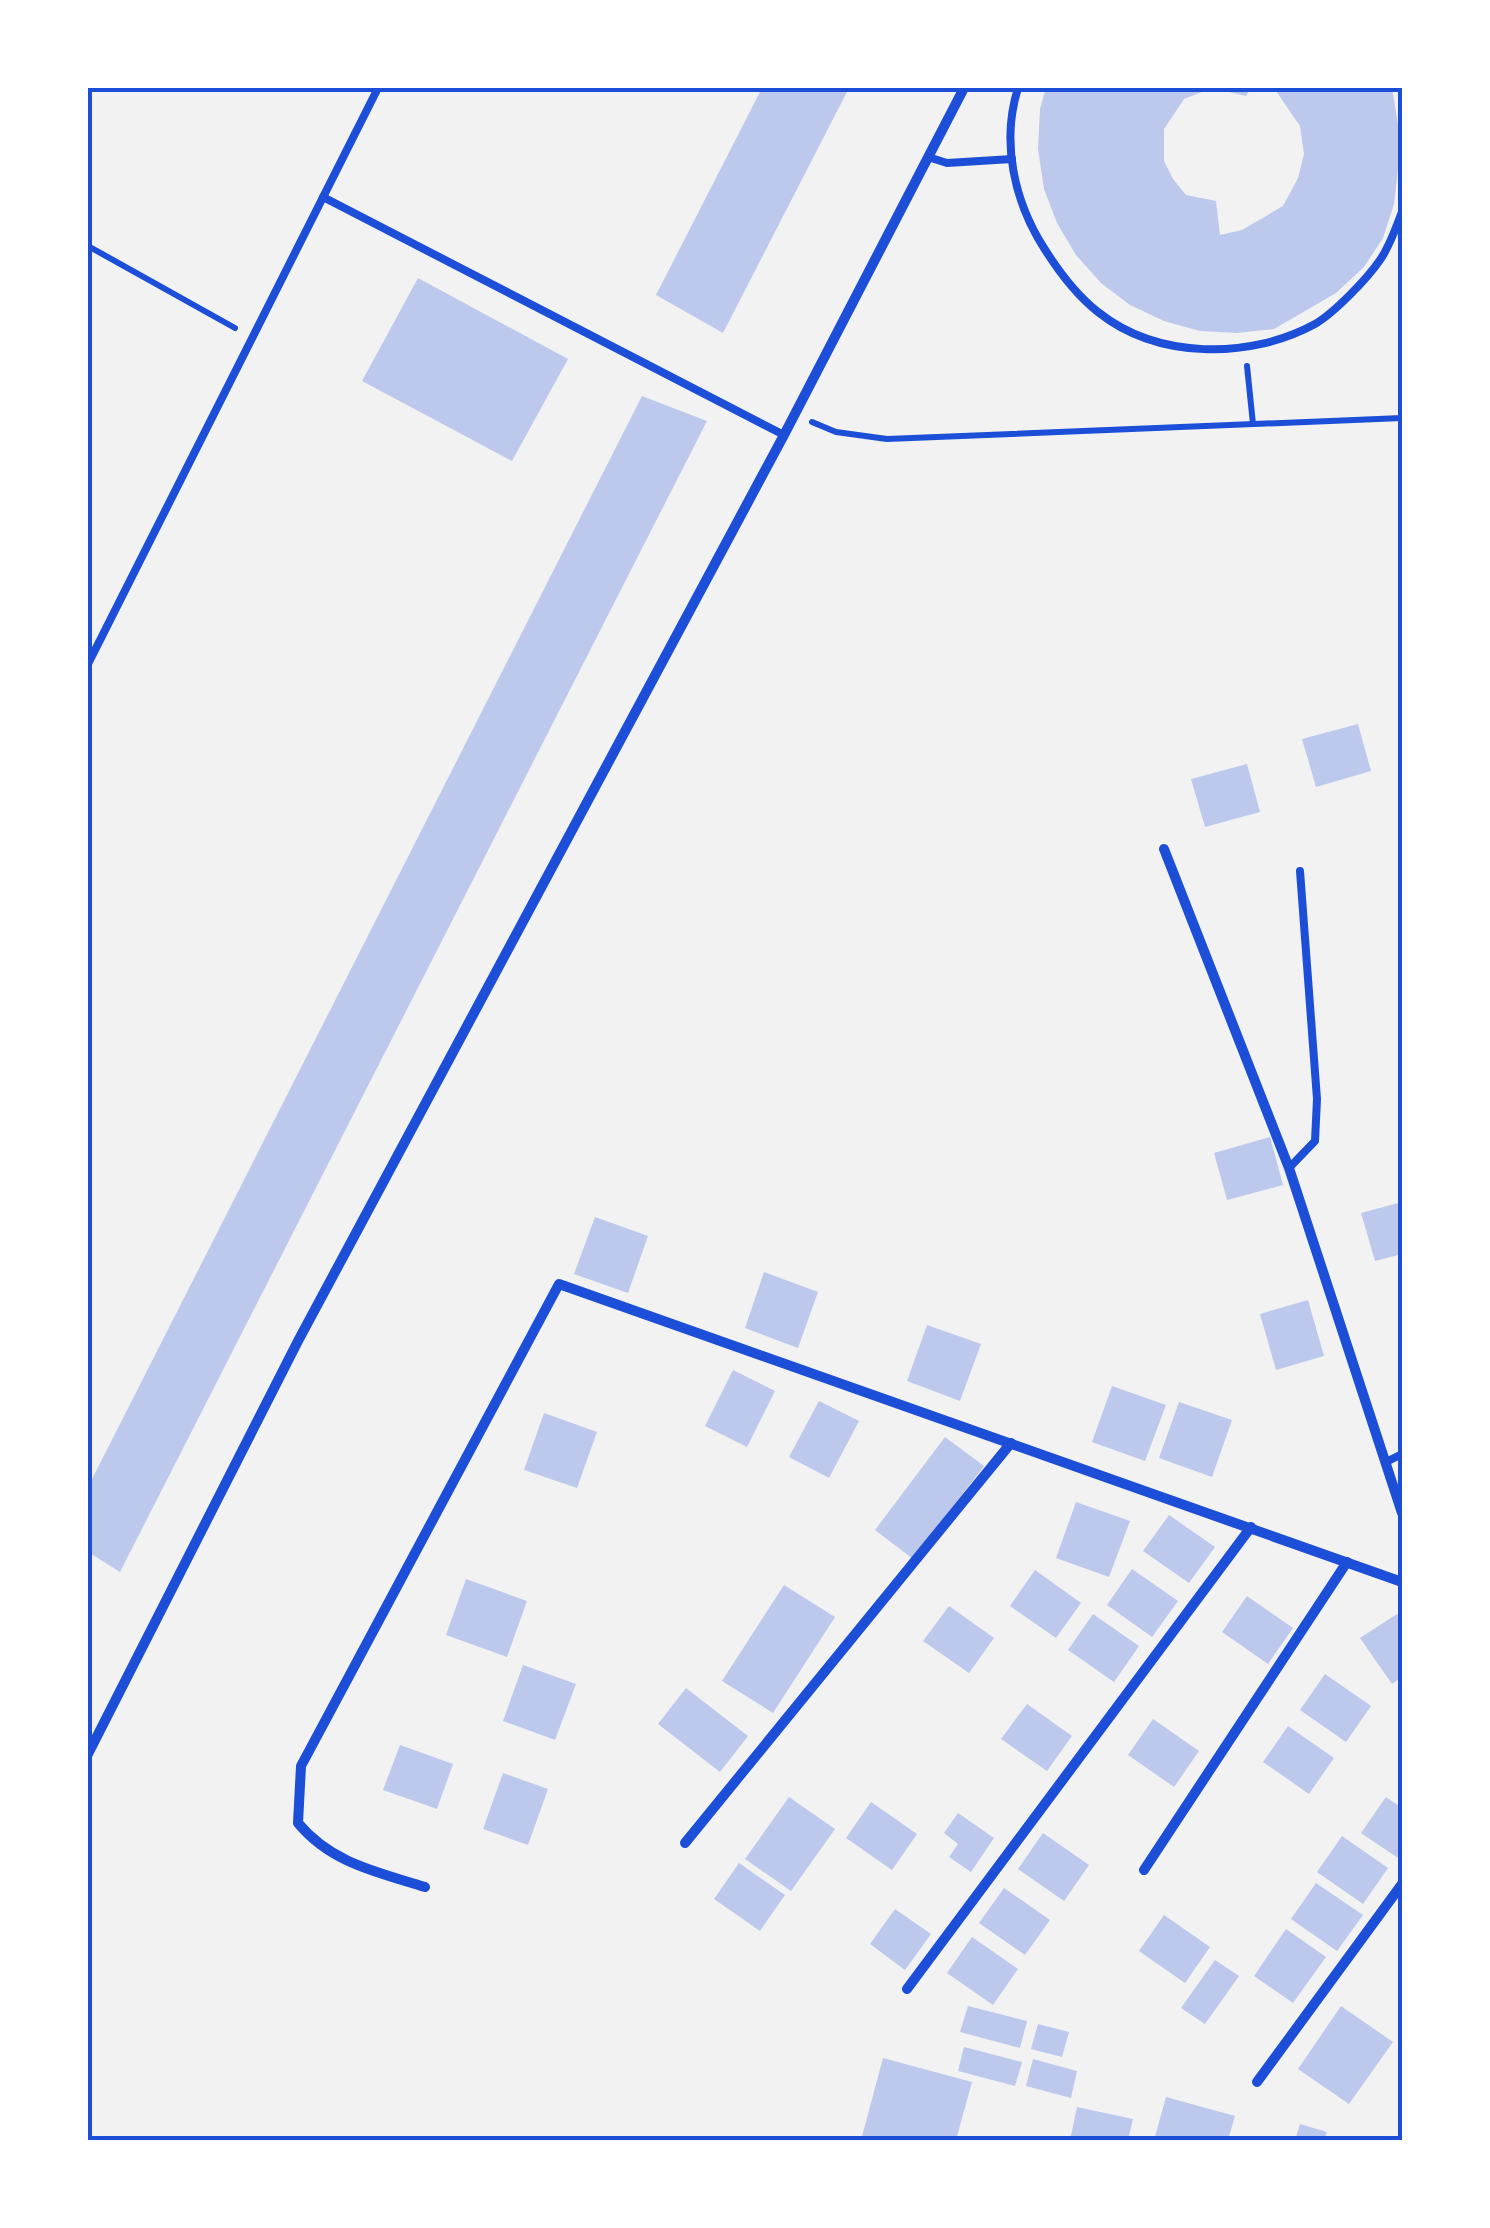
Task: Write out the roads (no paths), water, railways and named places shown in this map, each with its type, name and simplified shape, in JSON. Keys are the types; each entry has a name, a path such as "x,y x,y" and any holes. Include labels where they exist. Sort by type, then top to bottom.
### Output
{"street":[{"path":"88,1754 298,1342 784,435 964,88"},
{"path":"1164,849 1289,1168 1402,1513"},
{"path":"425,1887 356,1865 316,1845 298,1823 301,1766 558,1284 1402,1582"},
{"path":"685,1843 1011,1443"},
{"path":"907,1989 1252,1528"},
{"path":"1144,1870 1348,1562"},
{"path":"1256,2082 1402,1884"}],"lane":[{"path":"88,664 378,88"},
{"path":"1018,88 1011,133 1013,177 1029,224 1063,278 1100,314 1152,340 1206,350 1246,348 1317,323 1381,259 1402,212"},
{"path":"928,157 946,163 1012,159"},
{"path":"323,196 784,435"},
{"path":"1289,1168 1315,1141 1317,1099 1300,871"},
{"path":"1388,1462 1402,1454"}]}
